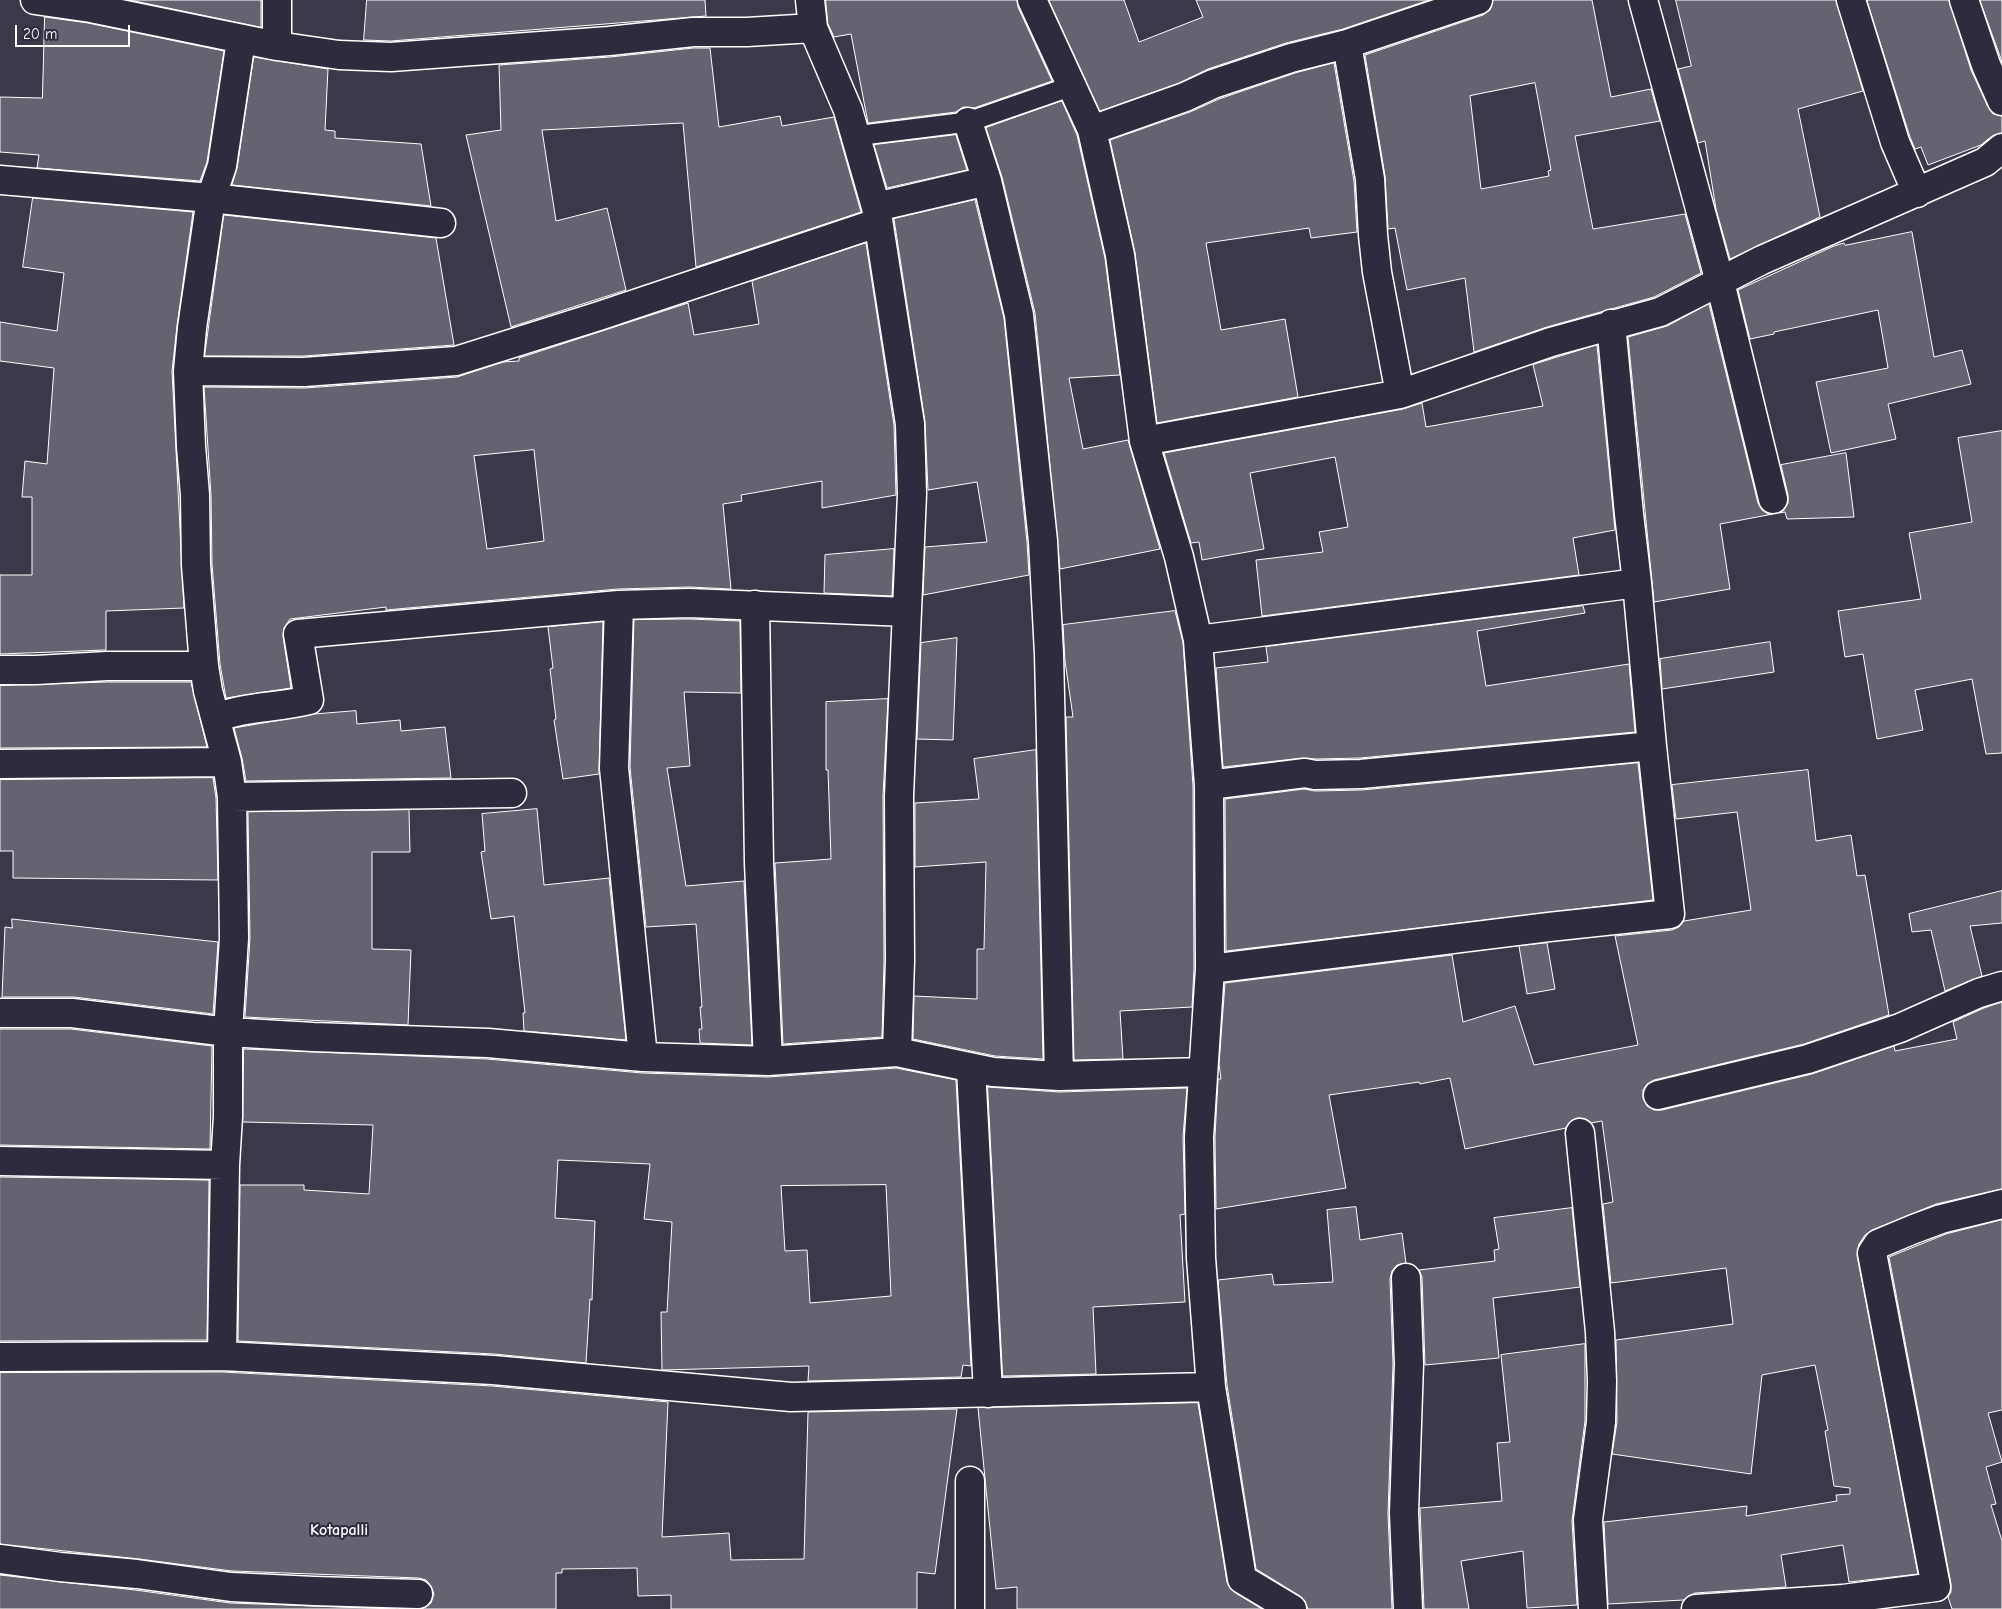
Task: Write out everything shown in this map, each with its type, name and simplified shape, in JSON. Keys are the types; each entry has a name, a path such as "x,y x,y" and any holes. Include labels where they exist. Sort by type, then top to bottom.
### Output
{"street":[{"path":"35,0 91,4 242,40 277,46 339,55 391,57 609,41 693,32 747,32 813,28"},
{"path":"277,0 277,46"},
{"path":"810,0 813,28 848,110 876,215 910,424 912,494 899,796 900,961 897,1052"},
{"path":"1092,130 1185,97 1213,84 1290,58 1347,44 1478,0"},
{"path":"1643,0 1720,282 1773,499"},
{"path":"1851,0 1896,142 1917,193"},
{"path":"1964,0 1986,65 2002,101"},
{"path":"1038,2 1092,130 1120,255 1144,441 1179,556 1198,640 1209,785 1210,969 1199,1137 1201,1258 1211,1387 1242,1579 1292,1609"},
{"path":"222,1356 225,1165 228,1116 228,1032 234,938 232,797 227,762 204,666 196,565 195,495 188,371 192,328 211,198 222,166 242,40"},
{"path":"1347,44 1370,179 1377,272 1400,394"},
{"path":"968,122 987,181 1019,315 1043,541 1049,654 1059,1076"},
{"path":"1144,441 1400,394 1551,342 1660,312 1762,260 1985,162 2002,148"},
{"path":"0,180 211,198 441,223"},
{"path":"188,371 304,372 456,361 599,316 876,215 987,181"},
{"path":"1210,969 1511,931 1670,914 1611,324"},
{"path":"1198,640 1638,583"},
{"path":"216,718 230,712 309,700 298,634 620,605 689,602 907,612"},
{"path":"620,605 614,768 643,1057"},
{"path":"755,605 759,863 768,1061"},
{"path":"0,670 107,666 204,666"},
{"path":"1209,785 1306,773 1315,775 1360,774 1652,746"},
{"path":"0,764 227,762"},
{"path":"232,797 512,793"},
{"path":"1658,1095 1808,1059 1900,1028 1979,993 2002,986"},
{"path":"0,1013 72,1013 228,1032 488,1043 643,1057 768,1061 897,1052 993,1072 1059,1076 1203,1072"},
{"path":"970,1068 988,1393"},
{"path":"1580,1133 1600,1332 1602,1381 1601,1422 1588,1520 1594,1609"},
{"path":"0,1161 225,1165"},
{"path":"1696,1609 1844,1599 1936,1587 1872,1253 1878,1244 1932,1222 2002,1204"},
{"path":"1406,1278 1409,1364 1404,1513 1408,1609"},
{"path":"0,1357 222,1356 493,1370 791,1397 1211,1387"},
{"path":"970,1481 970,1609"},
{"path":"0,1559 60,1568 137,1574 231,1587 418,1594"}],"lane":[{"path":"855,136 968,122 1072,86"}],"building":[{"path":"130,0 261,0 261,27"},
{"path":"367,0 705,0 706,16 391,41 364,40"},
{"path":"826,0 1017,0 1018,7 1052,81 974,108 963,107 956,112 868,123 851,34 834,37 828,24"},
{"path":"1049,0 1124,0 1139,42 1203,17 1196,0 1429,0 1343,29 1286,43 1208,69 1179,83 1100,111"},
{"path":"1493,0 1592,0 1611,97 1651,89 1660,121 1575,136 1593,229 1685,214 1701,273 1654,297 1547,327 1474,352 1465,278 1407,290 1395,228 1388,229 1385,176 1365,55 1483,15 1490,10","holes":["1535,83 1551,170 1548,171 1549,176 1481,189 1470,96"]},
{"path":"1676,0 1836,0 1863,91 1798,109 1820,217 1730,259 1716,209 1705,141 1698,143 1678,69 1691,66"},
{"path":"1867,0 1949,0 1971,70 1988,107 1993,114 2002,116 2002,133 1992,136 1981,145 1928,165 1921,147 1915,149 1910,137"},
{"path":"1980,0 2002,0 2002,63 2001,59"},
{"path":"45,17 88,23 224,51 207,162 200,181 37,168 39,155 0,152 0,97 42,98"},
{"path":"710,48 719,127 780,116 782,126 834,117 861,212 696,267 683,123 542,130 556,221 607,208 626,290 511,327 466,135 501,130 499,65 610,57"},
{"path":"254,57 328,69 325,130 335,131 335,138 421,144 431,206 232,185 237,168"},
{"path":"1334,63 1354,181 1357,232 1311,238 1309,228 1206,243 1221,330 1285,319 1298,397 1157,423 1135,253 1110,140 1190,112 1219,99 1295,73"},
{"path":"1062,101 1077,135 1105,258 1120,375 1069,378 1083,449 1128,440 1160,549 1060,569 1035,313 1002,177 986,128"},
{"path":"956,135 967,170 887,188 874,145"},
{"path":"33,198 193,212 172,371 184,608 106,611 106,650 0,654 0,575 32,575 32,497 22,497 25,461 47,464 54,368 0,361 0,322 57,331 64,273 23,267"},
{"path":"975,200 1004,318 1029,575 923,595 925,547 987,542 977,482 928,490 925,422 894,219"},
{"path":"224,215 436,238 454,345 304,356 205,356"},
{"path":"1912,232 1934,357 1962,350 1971,384 1888,404 1896,439 1831,453 1816,382 1888,368 1878,310 1774,332 1774,334 1750,339 1738,290 1834,246"},
{"path":"866,243 894,425 896,495 822,508 822,481 741,495 742,501 723,504 731,589 689,587 618,589 386,610 386,607 290,619 284,628 283,636 291,688 226,698 220,664 212,564 211,495 204,387 305,388 457,377 503,362 519,361 519,358 688,303 694,335 759,324 752,281","holes":["534,450 544,541 487,549 474,456"]},
{"path":"1709,304 1758,503 1762,510 1768,514 1773,514 1720,524 1730,589 1654,602 1628,337 1667,326"},
{"path":"1597,345 1615,530 1573,538 1579,575 1262,616 1256,560 1323,552 1319,532 1348,527 1335,457 1250,473 1264,549 1202,560 1199,542 1191,543 1164,453 1403,409 1422,403 1426,427 1543,406 1533,365"},
{"path":"2002,431 2002,753 1986,754 1972,679 1915,690 1923,730 1877,739 1863,654 1845,657 1838,611 1921,599 1909,533 1972,522 1958,438"},
{"path":"1846,453 1854,517 1787,519 1785,512 1779,513 1784,510 1788,503 1781,465"},
{"path":"894,549 892,596 824,593 825,555"},
{"path":"1583,606 1585,613 1477,631 1486,686 1629,664 1635,732 1360,758 1303,758 1223,767 1216,668 1268,662 1266,647"},
{"path":"1175,611 1183,642 1193,786 1194,969 1192,1007 1120,1011 1123,1059 1074,1060 1066,717 1073,717 1065,661 1063,625"},
{"path":"689,619 740,621 741,693 684,692 690,766 667,768 686,886 744,881 752,1045 700,1043 699,1029 702,1029 700,1007 702,1007 696,924 646,927 630,767 634,620"},
{"path":"603,622 599,774 563,779 554,720 556,719 550,669 553,668 548,627"},
{"path":"957,638 953,740 917,739 921,643"},
{"path":"1770,642 1774,672 1662,689 1660,659"},
{"path":"107,682 191,682 207,747 0,748 0,686"},
{"path":"888,699 883,796 884,961 882,1037 783,1044 775,863 831,859 828,770 826,770 826,702"},
{"path":"356,711 357,724 400,720 401,731 445,727 451,778 246,781 234,728 315,714"},
{"path":"1036,750 1043,1059 995,1056 913,1039 914,996 977,999 977,949 984,949 986,862 915,867 915,803 979,799 974,759"},
{"path":"1638,763 1653,900 1226,951 1225,799 1304,789 1315,791 1362,790"},
{"path":"1808,770 1816,841 1851,835 1857,876 1865,875 1889,1015 1804,1044 1654,1080 1647,1084 1643,1090 1643,1098 1647,1106 1654,1110 1662,1110 1812,1074 1894,1046 1895,1051 1957,1039 1953,1022 2002,1002 2002,1189 1936,1204 1872,1230 1865,1235 1859,1244 1857,1255 1918,1574 1849,1582 1843,1545 1781,1555 1786,1587 1695,1593 1684,1600 1608,1604 1604,1522 1747,1506 1746,1516 1837,1501 1836,1495 1850,1494 1850,1488 1834,1486 1825,1431 1828,1430 1815,1365 1762,1375 1751,1474 1612,1454 1617,1422 1616,1340 1733,1324 1726,1268 1611,1283 1603,1204 1613,1202 1602,1121 1591,1123 1586,1119 1578,1118 1571,1121 1566,1128 1465,1149 1450,1078 1420,1084 1419,1082 1329,1095 1346,1188 1216,1209 1215,1137 1218,1079 1221,1079 1219,1064 1225,983 1452,955 1463,1022 1515,1006 1534,1065 1638,1045 1615,936 1672,930 1679,927 1684,921 1751,910 1737,812 1676,819 1672,785"},
{"path":"213,778 216,798 218,880 13,878 13,851 0,851 0,780"},
{"path":"537,809 544,885 609,878 626,1040 524,1031 523,1013 525,1013 514,916 491,919 481,852 485,851 482,814"},
{"path":"409,810 410,852 372,852 372,949 411,950 408,1025 245,1017 250,938 248,812"},
{"path":"2002,891 2002,923 1970,926 1982,976 1945,991 1931,930 1912,932 1909,914"},
{"path":"12,919 218,942 213,1014 74,997 2,997 5,927 12,928"},
{"path":"1547,943 1555,989 1527,994 1519,946"},
{"path":"0,1029 71,1029 212,1046 210,1149 0,1145"},
{"path":"244,1049 487,1059 642,1073 768,1077 896,1068 956,1080 971,1366 963,1365 961,1377 808,1381 809,1366 662,1370 661,1312 667,1312 672,1222 644,1219 650,1164 558,1160 555,1218 595,1221 592,1300 590,1299 586,1363 494,1354 238,1341 240,1185 304,1185 304,1190 369,1194 373,1125 243,1122","holes":["886,1185 891,1296 810,1303 807,1250 785,1251 781,1186"]},
{"path":"988,1087 1059,1092 1187,1088 1183,1137 1185,1214 1180,1215 1185,1302 1093,1307 1096,1374 1003,1376"},
{"path":"0,1177 209,1180 207,1340 0,1341"},
{"path":"1356,1207 1360,1240 1402,1233 1406,1263 1397,1265 1392,1271 1390,1279 1393,1364 1388,1514 1392,1609 1308,1609 1305,1601 1300,1596 1256,1569 1227,1385 1218,1280 1272,1274 1274,1285 1333,1282 1327,1210"},
{"path":"1572,1208 1580,1287 1493,1298 1499,1358 1425,1365 1422,1277 1419,1270 1495,1261 1494,1250 1499,1249 1494,1218"},
{"path":"2002,1220 2002,1410 1988,1413 2002,1462 1986,1467 1996,1504 1991,1505 2002,1541 2002,1609 1952,1609 1948,1597 1951,1592 1951,1584 1889,1257 1946,1234"},
{"path":"1585,1344 1585,1421 1572,1521 1577,1605 1527,1608 1523,1551 1461,1561 1469,1609 1424,1609 1420,1508 1502,1501 1497,1443 1510,1442 1501,1355"},
{"path":"222,1372 492,1386 668,1402 662,1537 729,1533 731,1560 804,1559 808,1412 957,1409 935,1574 917,1572 917,1609 671,1609 671,1595 638,1596 637,1568 562,1569 562,1573 556,1573 556,1609 420,1609 431,1603 434,1594 426,1580 419,1578 232,1571 0,1544 0,1373"},
{"path":"1198,1403 1227,1582 1234,1592 1262,1609 1017,1609 1017,1587 996,1589 978,1408"},
{"path":"0,1575 230,1603 396,1609 0,1609"}],"district":[{"name":"Kotapalli","path":"339,1530"}]}
